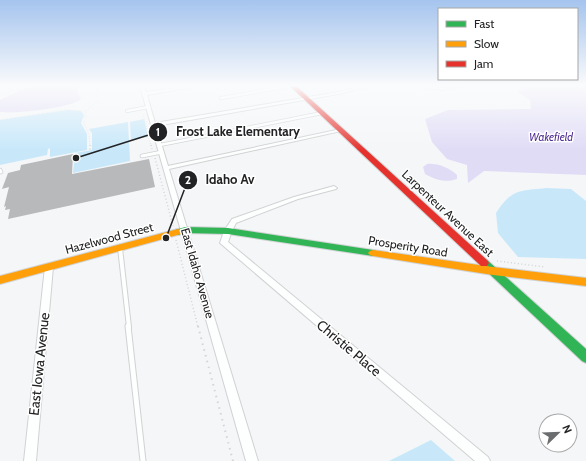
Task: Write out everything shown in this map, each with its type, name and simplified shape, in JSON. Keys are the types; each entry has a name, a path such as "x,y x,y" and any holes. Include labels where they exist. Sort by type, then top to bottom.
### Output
{"street":[{"name":"East Idaho Avenue","path":"148,108 252,461"},
{"path":"154,125 257,108"},
{"name":"Larpenteur Avenue East","path":"316,108 586,357"},
{"path":"167,168 341,130"},
{"path":"228,231 234,222 248,215 296,198 334,188"},
{"name":"Hazelwood Street","path":"0,280 185,230 228,231"},
{"name":"Prosperity Road","path":"228,231 493,271 586,282"},
{"name":"Christie Place","path":"228,231 224,243 484,461"},
{"name":"East Iowa Avenue","path":"30,461 49,267"}],"lane":[{"path":"128,110 145,108"},
{"path":"142,156 161,149 322,113"},
{"path":"120,248 143,461"}],"path":[{"path":"0,120 63,110 85,111 91,108"},
{"path":"85,111 84,123 89,134 90,150"},
{"path":"177,239 177,244 233,461"},
{"path":"495,261 548,268"}],"shaded area":[{"path":"68,110 81,111 84,115 81,123 87,134 87,150 50,157 50,148 48,149 47,155 0,165 0,120"},
{"path":"144,119 148,137 131,140 130,122"},
{"path":"128,122 130,161 73,173 75,153 92,150 92,133 89,129"},
{"path":"546,188 571,189 586,201 586,259 518,257 498,233 496,213 507,199 512,195 523,191"},
{"path":"431,440 455,461 389,461"}],"water":[{"path":"0,108 57,108 29,111 0,112"},
{"name":"Wakefield","path":"531,108 586,108 586,175 484,171 468,183 467,165 447,159 432,142 425,119 448,110 531,109"},
{"path":"427,164 435,164 447,168 457,175 457,179 445,181 425,174 423,167"}],"building":[{"path":"73,154 72,174 149,159 155,187 8,219 10,209 5,210 6,206 4,207 9,187 2,189 8,173 20,170 21,165"}],"traffic: fast":[{"path":"178,232 185,230 228,231 373,253"},
{"path":"484,263 586,357"}],"traffic: slow":[{"path":"0,280 178,232"},
{"path":"373,253 493,271 586,282"}],"traffic: jam":[{"path":"316,108 484,263"}],"place":[{"name":"Frost Lake Elementary","path":"76,158"},
{"name":"Idaho Av","path":"166,238"}]}
